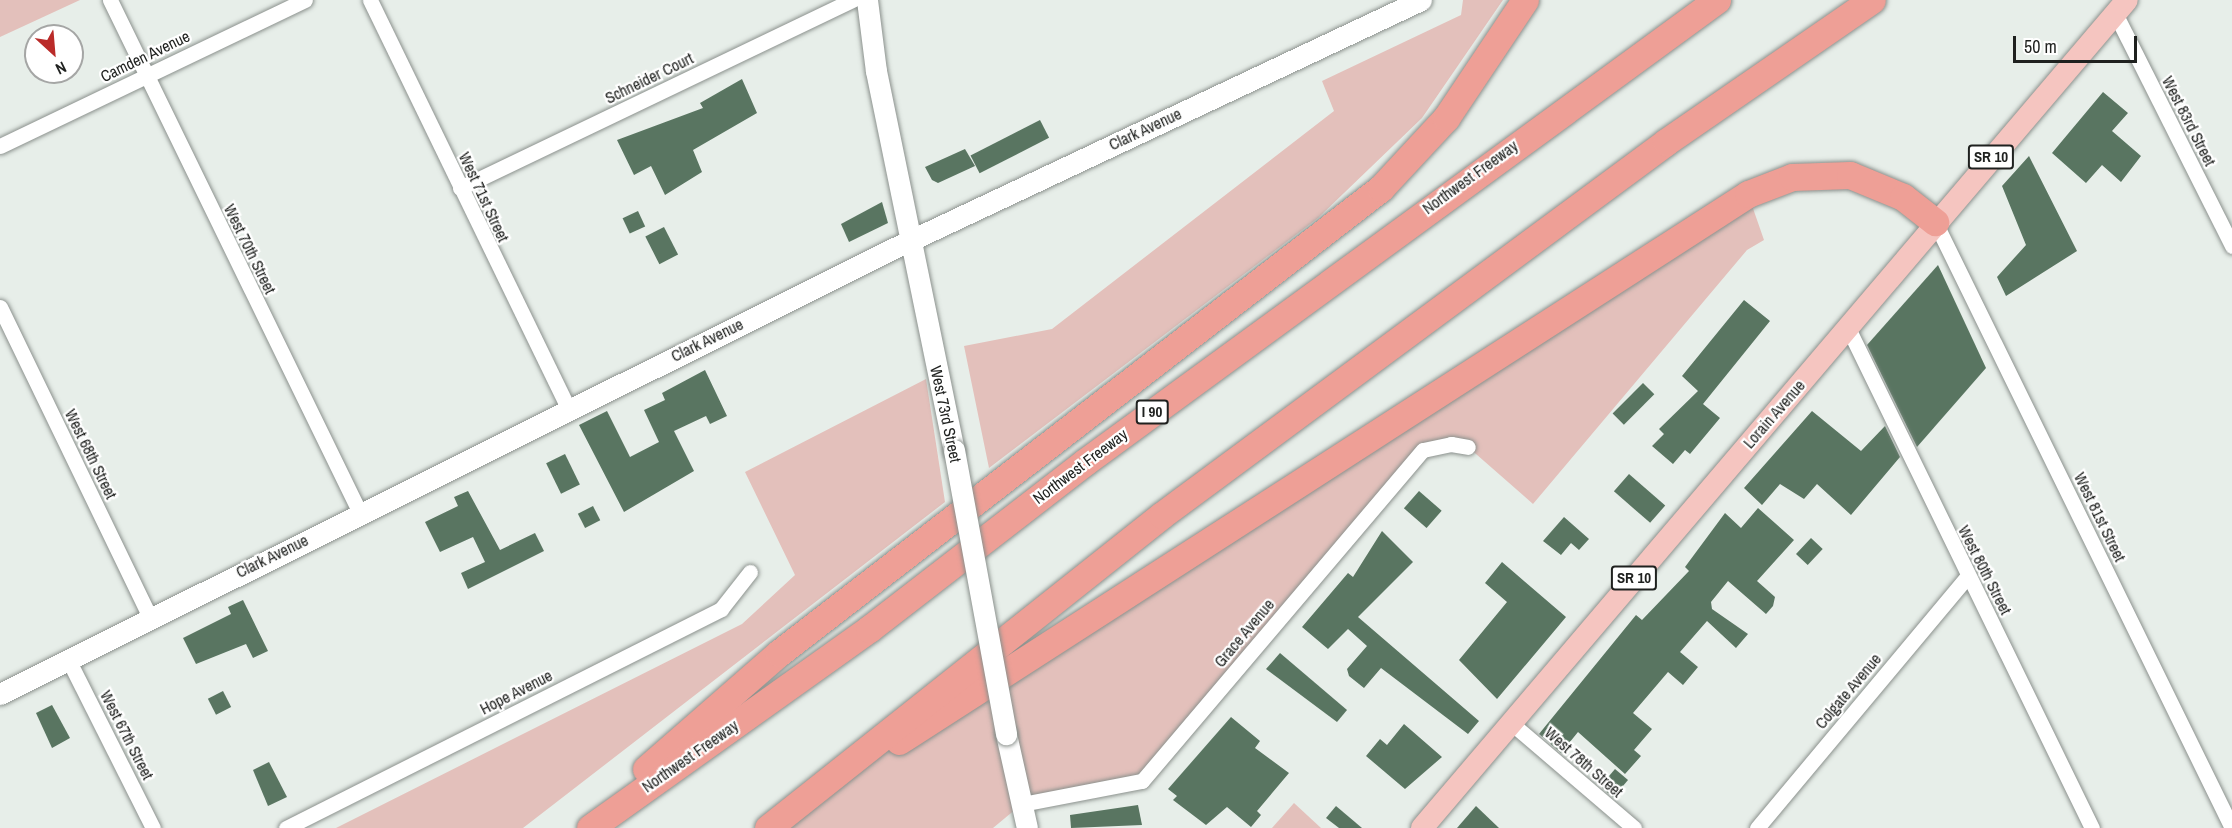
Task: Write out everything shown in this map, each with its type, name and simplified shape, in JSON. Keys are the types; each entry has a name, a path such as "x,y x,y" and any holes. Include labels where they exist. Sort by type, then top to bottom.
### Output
{"highway":[{"path":"579,828 779,653 1381,188 1446,118 1525,0"},
{"name":"Northwest Freeway","path":"590,828 869,629 1095,454 1717,0"},
{"path":"768,828 1162,515 1666,142 1872,0"},
{"path":"806,797 968,700 1636,261 1748,194 1792,177 1850,176 1903,197 1935,222"}],"main road":[{"name":"Lorain Avenue","path":"1422,828 2121,6"}],"street":[{"name":"West 70th Street","path":"110,0 360,513"},
{"name":"Camden Avenue","path":"0,146 305,0"},
{"name":"West 71st Street","path":"370,0 568,408"},
{"name":"Schneider Court","path":"460,188 853,0"},
{"name":"West 73rd Street","path":"867,0 910,240 954,450 1006,734 1027,828"},
{"name":"Clark Avenue","path":"0,694 568,408 910,240 1420,0"},
{"name":"West 83rd Street","path":"2121,6 2232,246"},
{"name":"West 81st Street","path":"1935,222 2232,828"},
{"name":"West 68th Street","path":"0,308 150,617"},
{"name":"West 80th Street","path":"1848,328 2086,825"},
{"name":"Grace Avenue","path":"1022,804 1142,781 1424,450 1451,444 1468,447"},
{"name":"Hope Avenue","path":"286,828 721,609 750,572"},
{"name":"Colgate Avenue","path":"1757,828 1967,577"},
{"name":"West 67th Street","path":"68,659 153,828"},
{"name":"West 78th Street","path":"1510,722 1634,828"}],"shaded area":[{"path":"0,0 80,0 24,24 0,37"},
{"path":"1463,0 1503,0 1422,118 1318,218 989,468 964,346 1052,329 1334,111 1322,81 1461,15"},
{"path":"1748,194 1764,240 1747,250 1533,504 1468,447 1423,450 1142,781 1022,804 993,828 768,828 806,797"},
{"path":"926,379 945,502 523,828 336,828 742,624 795,575 745,472"},
{"path":"1294,803 1321,828 1272,828"}],"building":[{"path":"742,79 757,113 693,150 702,172 665,195 651,166 634,175 617,140 703,108 700,103"},
{"path":"2103,92 2128,113 2112,131 2141,156 2121,182 2102,165 2086,183 2052,153"},
{"path":"1040,120 1049,138 980,173 971,155"},
{"path":"965,149 975,166 938,183 932,180 925,167"},
{"path":"2029,156 2077,251 2006,296 1997,277 2026,245 2002,186"},
{"path":"882,202 888,223 849,242 841,224"},
{"path":"638,211 645,226 630,234 623,218"},
{"path":"664,227 678,255 659,264 645,237"},
{"path":"1938,265 1986,368 1917,447 1867,345"},
{"path":"1744,300 1770,321 1703,404 1720,418 1690,454 1685,450 1673,464 1652,446 1664,434 1659,429 1698,391 1682,376"},
{"path":"705,370 727,416 710,424 706,416 674,431 694,471 624,512 579,425 607,411 630,457 659,442 644,410 665,400 662,393"},
{"path":"1643,383 1654,394 1624,425 1613,413"},
{"path":"1812,411 1861,451 1885,426 1900,457 1851,515 1817,484 1804,499 1780,484 1762,505 1744,488"},
{"path":"565,454 580,485 561,494 546,463"},
{"path":"1629,474 1665,505 1650,523 1614,491"},
{"path":"468,491 500,550 535,533 544,551 468,589 461,573 485,562 473,537 440,552 425,522 458,506 454,497"},
{"path":"1419,491 1442,511 1427,528 1404,508"},
{"path":"593,506 600,520 585,528 578,514"},
{"path":"1758,508 1794,540 1757,581 1775,597 1773,606 1766,614 1728,581 1711,602 1712,609 1748,634 1736,648 1707,621 1680,652 1698,667 1683,685 1668,672 1633,713 1652,729 1634,750 1641,756 1625,774 1578,732 1561,753 1539,734 1636,615 1642,620 1689,571 1685,567 1725,513 1741,528"},
{"path":"1564,517 1589,539 1579,550 1571,543 1561,555 1543,541"},
{"path":"1382,531 1413,562 1358,617 1479,721 1468,734 1381,668 1364,688 1349,676 1347,669 1367,646 1348,629 1328,649 1302,627 1348,573 1353,577"},
{"path":"1811,538 1823,549 1808,565 1796,554"},
{"path":"1502,562 1566,617 1497,699 1459,660 1507,602 1485,583"},
{"path":"243,600 268,651 253,658 246,644 196,664 183,638 231,614 228,607"},
{"path":"1280,653 1347,710 1337,722 1266,669"},
{"path":"223,691 231,707 216,715 208,699"},
{"path":"52,705 70,738 52,748 36,713"},
{"path":"1231,717 1260,741 1255,748 1289,773 1257,811 1261,815 1251,827 1227,807 1206,825 1173,800 1177,796 1168,789"},
{"path":"1404,724 1442,757 1405,789 1366,756 1380,739 1387,745"},
{"path":"269,762 287,797 268,806 253,770"},
{"path":"1615,769 1628,780 1613,798 1600,787"},
{"path":"1138,805 1142,825 1071,828 1070,815"},
{"path":"1336,806 1362,828 1339,828 1326,818"},
{"path":"1476,806 1499,828 1457,828"}]}
